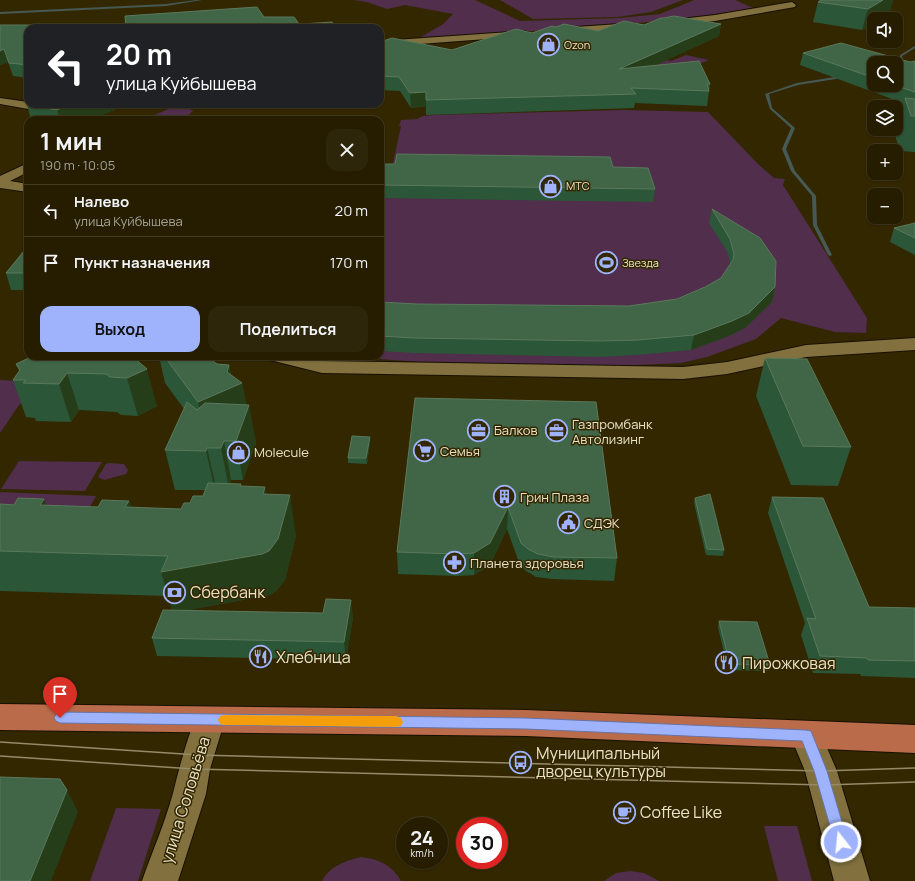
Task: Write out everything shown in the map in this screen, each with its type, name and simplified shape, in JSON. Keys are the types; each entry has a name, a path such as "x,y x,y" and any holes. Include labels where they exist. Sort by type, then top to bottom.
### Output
{"main road":[{"path":"0,717 526,723 915,739"}],"street":[{"path":"665,24 792,6"},
{"path":"549,32 642,26"},
{"path":"384,44 535,33"},
{"path":"0,100 21,94"},
{"path":"0,100 24,105"},
{"path":"39,108 67,116"},
{"path":"0,181 24,169"},
{"path":"0,184 24,187"},
{"path":"295,360 322,366 683,374 727,368 806,351 915,344"},
{"name":"улица Соловьёва","path":"160,881 210,720"},
{"path":"806,735 821,771 852,881"}],"shaded area":[{"path":"353,0 475,0 520,21 619,18 660,14 694,0 735,0 753,8 632,24 427,39 421,37 443,24 453,14 405,5 387,9 367,2"},
{"path":"500,0 683,0 651,12 618,17 533,19"},
{"path":"686,55 709,60 694,66 666,69 638,63 653,57 671,61"},
{"path":"171,108 188,108 193,111 187,116 152,116"},
{"name":"Звезда","path":"624,110 708,112 758,164 774,178 785,179 783,185 867,318 866,333 835,332 781,318 756,339 707,357 681,363 614,366 420,362 384,359 384,172 391,172 401,120 417,119 423,116"},
{"path":"0,380 41,382 30,397 19,405 0,433"},
{"path":"19,461 102,462 85,491 1,489"},
{"path":"106,464 124,464 128,470 126,474 104,480 98,477"},
{"path":"0,492 96,496 90,507 0,504"},
{"path":"116,808 161,809 138,881 90,881"},
{"path":"764,826 797,826 812,881 778,881"},
{"path":"361,857 374,859 389,867 401,881 322,881 329,871 338,865"},
{"path":"630,871 644,873 659,881 604,881 616,873"}],"building":[{"path":"821,0 883,0 868,9 818,2"},
{"path":"257,7 264,17 294,17 299,24 126,24 125,16"},
{"path":"674,16 721,24 619,69 699,61 710,84 707,84 709,91 631,88 636,94 426,100 426,92 410,93 399,77 384,76 384,41 392,38 452,50 516,29 532,33 552,26 556,27 564,24 598,31 624,21 644,25"},
{"path":"332,22 333,24 302,24"},
{"path":"0,25 24,25 24,65 9,63 4,49 0,51"},
{"path":"841,43 888,56 867,56 867,76 803,53"},
{"path":"903,60 910,62 915,61 915,92 903,88"},
{"path":"905,98 915,99 915,116 911,116"},
{"path":"45,108 62,108 57,110"},
{"path":"397,154 610,157 613,167 648,168 655,189 384,185 384,164 395,164"},
{"path":"712,209 760,238 776,261 775,287 749,313 694,335 638,340 600,341 384,336 384,302 417,304 629,306 677,299 705,287 721,278 733,260 734,254 730,239"},
{"path":"915,223 915,238 894,228"},
{"path":"24,251 24,273 6,273"},
{"path":"765,358 807,359 851,447 803,446"},
{"path":"25,360 137,360 147,369 127,378 110,377 106,374 67,373 59,384 23,383 26,380 13,380 20,370 16,364"},
{"path":"167,360 212,360 217,364 229,365 227,372 242,383 198,402"},
{"name":"Грин Плаза","path":"415,398 596,402 617,558 554,557 538,554 528,549 521,543 508,507 490,543 474,553 458,554 397,552"},
{"path":"187,402 197,410 205,403 249,405 236,441 224,441 221,448 207,448 206,451 165,450"},
{"path":"352,436 370,437 366,458 348,458"},
{"path":"208,483 241,484 240,486 265,487 263,494 290,495 278,539 269,551 262,554 161,572 168,556 0,551 0,504 14,505 18,498 44,499 40,505 98,507 102,500 129,501 125,507 181,509 184,503 190,503 193,496 203,496"},
{"path":"710,494 724,550 707,549 695,498"},
{"path":"772,497 823,498 869,607 915,608 915,661 868,660 867,658 820,656 807,618 816,619"},
{"path":"326,599 351,600 344,642 152,638 163,610 323,613"},
{"path":"719,621 757,622 770,665 730,664"},
{"path":"0,777 60,779 67,790 30,881 0,881"}],"waterway":[{"path":"0,13 166,5 201,0"},
{"path":"901,56 915,47"},
{"path":"830,255 815,225 814,196 793,171 784,149 793,128 771,108 767,94 797,84 841,77"}],"tram line":[{"path":"0,742 199,755 821,771 915,768"},
{"path":"0,756 194,769 825,785 915,782"}],"slow traffic":[{"path":"225,720 396,722"}],"place":[{"name":"Ozon","path":"549,45"},
{"name":"МТС","path":"551,186"},
{"name":"Звезда","path":"606,263"},
{"name":"Балков","path":"478,430"},
{"name":"Газпромбанк Автолизинг","path":"556,431"},
{"name":"Семья","path":"425,451"},
{"name":"Molecule","path":"238,452"},
{"name":"Грин Плаза","path":"505,497"},
{"name":"СДЭК","path":"568,523"},
{"name":"Планета здоровья","path":"455,563"},
{"name":"Сбербанк","path":"174,592"},
{"name":"Хлебница","path":"261,657"},
{"name":"Пирожковая","path":"727,663"},
{"name":"Муниципальный дворец культуры","path":"520,762"},
{"name":"Coffee Like","path":"624,812"}],"route":[{"path":"60,718 526,723 806,735 821,771 841,842"}]}
